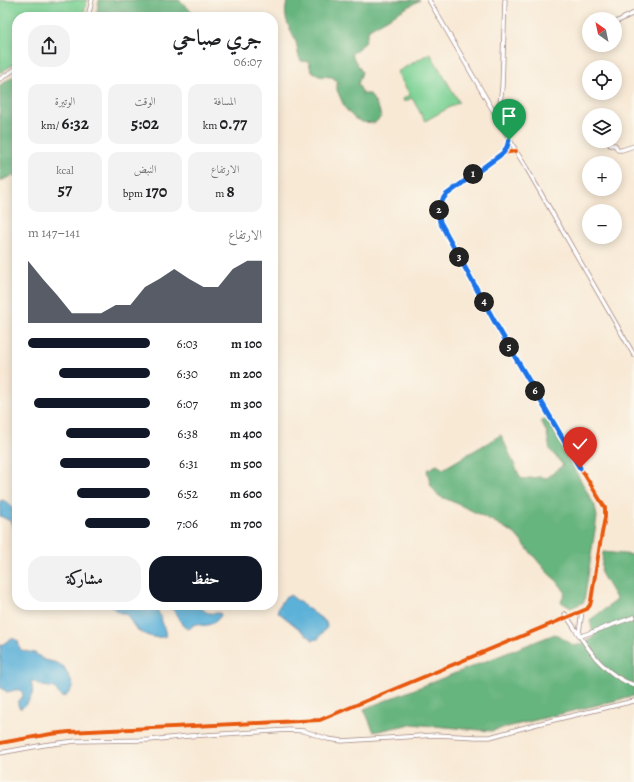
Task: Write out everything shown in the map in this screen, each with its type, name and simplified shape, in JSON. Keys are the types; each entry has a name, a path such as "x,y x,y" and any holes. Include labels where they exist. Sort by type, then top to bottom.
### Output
{"street":[{"path":"89,12 92,0"},
{"path":"428,0 634,355"},
{"path":"498,119 502,87 505,0"},
{"path":"622,19 634,13"},
{"path":"0,79 12,71"},
{"path":"0,743 64,732 320,720 567,615 582,611 588,607 591,601 605,517 605,508 497,326 439,219 439,209 446,195 503,153 509,140"},
{"path":"617,148 618,150 622,150 634,146"},
{"path":"503,153 516,151"},
{"path":"580,634 582,611"},
{"path":"567,615 593,654 608,670 622,680 634,685"},
{"path":"580,634 634,617"},
{"path":"0,753 76,741 150,740 289,730 300,730 328,739 342,741 436,735 476,738 486,737 634,701"}],"green space":[{"path":"0,0 87,0 84,12 12,12 12,65 0,73"},
{"path":"99,0 179,0 192,12 97,12"},
{"path":"288,0 420,0 369,29 365,43 351,54 362,72 358,84 363,94 370,94 379,109 381,117 375,123 362,122 354,118 345,108 337,90 337,81 332,77 319,76 311,71 309,62 301,61 296,42 287,22 285,12"},
{"path":"430,53 459,102 425,121 412,98 404,102 403,99 410,95 397,72"},
{"path":"12,77 12,176 0,181 0,85"},
{"path":"546,418 595,506 597,517 584,602 571,608 561,602 565,592 558,582 547,572 515,534 493,521 439,496 431,486 427,470 437,465 443,469 501,435 521,479 540,477 547,478 563,465 550,450 547,433 541,422"},
{"path":"603,552 634,555 634,696 491,731 411,724 374,732 364,709 555,634 575,646 594,638 590,620 617,600 601,573"}],"water":[{"path":"3,500 12,507 12,525 10,521 0,516 0,501"},
{"path":"290,595 326,622 327,627 317,640 313,640 278,612 278,608 286,596"},
{"path":"115,610 158,610 166,636 153,637 140,632 127,615"},
{"path":"173,610 204,610 211,613 220,613 221,615 211,624 195,624 189,629 183,626"},
{"path":"12,638 18,641 20,649 35,653 44,660 54,662 64,667 73,685 67,695 61,697 55,688 43,686 32,681 33,691 31,697 22,708 20,708 18,702 23,696 21,691 17,690 7,692 0,687 0,646"}],"cycle path":[{"path":"0,743 69,732 320,720 587,609 591,601 605,517 605,508 497,326 440,222 439,216 439,209 446,195 503,153 516,151"}],"route":[{"path":"509,140 503,153 446,195 439,209 439,219 497,326 580,468"}]}
